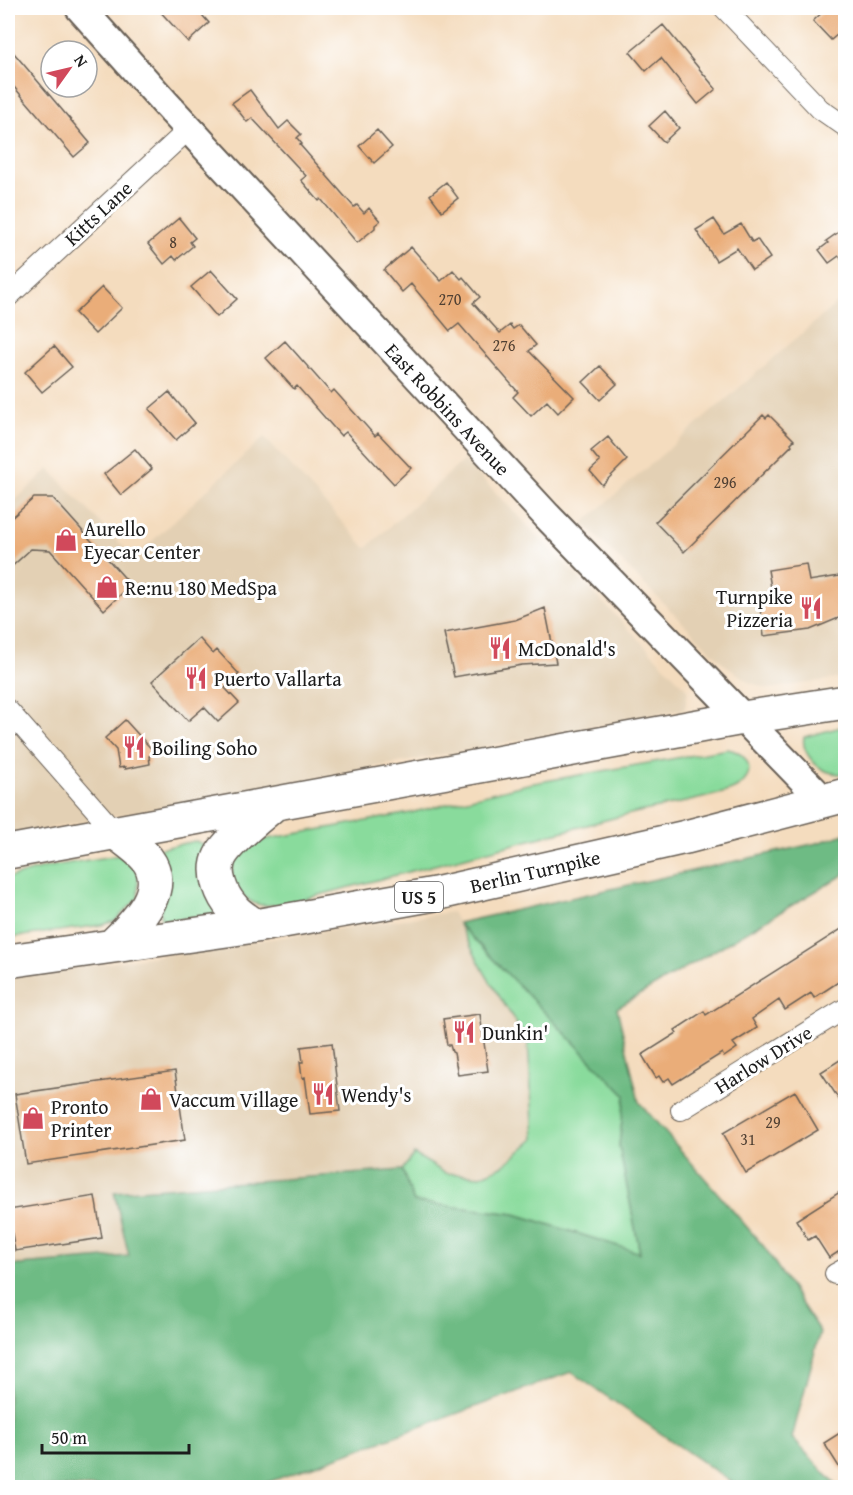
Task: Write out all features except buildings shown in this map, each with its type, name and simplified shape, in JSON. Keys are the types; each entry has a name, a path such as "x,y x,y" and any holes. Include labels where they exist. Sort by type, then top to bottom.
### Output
{"highway":[{"path":"8,852 743,718 846,702"},
{"name":"Berlin Turnpike","path":"8,961 255,926 372,906 686,837 835,798"},
{"path":"255,926 233,908 223,893 217,874 220,857 232,842 273,804"},
{"path":"112,946 139,920 155,890 154,874 147,859 115,832"}],"main road":[{"name":"East Robbins Avenue","path":"80,8 547,516 743,718 835,798"}],"street":[{"path":"724,8 820,109 846,127"},
{"name":"Kitts Lane","path":"8,297 189,129"},
{"path":"8,710 115,832"},
{"name":"Harlow Drive","path":"681,1110 846,1008"}],"shaded area":[{"path":"845,296 845,677 769,689 749,682 724,664 583,523"},
{"path":"264,437 366,548 464,460 688,690 685,709 8,836 8,507 49,469 134,558"},
{"path":"452,912 486,975 528,1042 534,1139 504,1165 481,1176 445,1173 414,1154 402,1170 115,1192 129,1256 8,1266 8,978"}],"green space":[{"path":"845,726 845,774 836,774 821,769 806,752 804,737"},
{"path":"728,749 743,757 749,769 744,781 729,791 621,816 285,904 260,905 254,903 231,883 234,859 251,843 262,840 410,813 528,784"},
{"path":"845,834 845,874 617,1008 639,1102 765,1248 820,1332 792,1438 838,1487 739,1487 571,1372 255,1487 8,1487 8,1266 129,1256 114,1192 402,1170 414,1202 515,1214 640,1253 619,1146 625,1095 458,923 817,843"},
{"path":"195,841 205,845 218,915 161,921 158,849"},
{"path":"119,855 138,870 138,898 115,921 102,925 8,938 8,878 46,867"},
{"path":"458,923 625,1095 619,1146 640,1253 515,1214 414,1202 402,1170 414,1154 445,1173 481,1176 504,1165 534,1139 528,1042 486,975"}],"place":[{"name":"Aurello Eyecar Center","path":"66,540"},
{"name":"Re:nu 180 MedSpa","path":"107,587"},
{"name":"Turnpike Pizzeria","path":"811,608"},
{"name":"McDonald's","path":"500,648"},
{"name":"Puerto Vallarta","path":"196,678"},
{"name":"Boiling Soho","path":"134,747"},
{"name":"Dunkin'","path":"464,1032"},
{"name":"Wendy's","path":"323,1094"},
{"name":"Vaccum Village","path":"151,1099"},
{"name":"Pronto Printer","path":"33,1118"}]}
